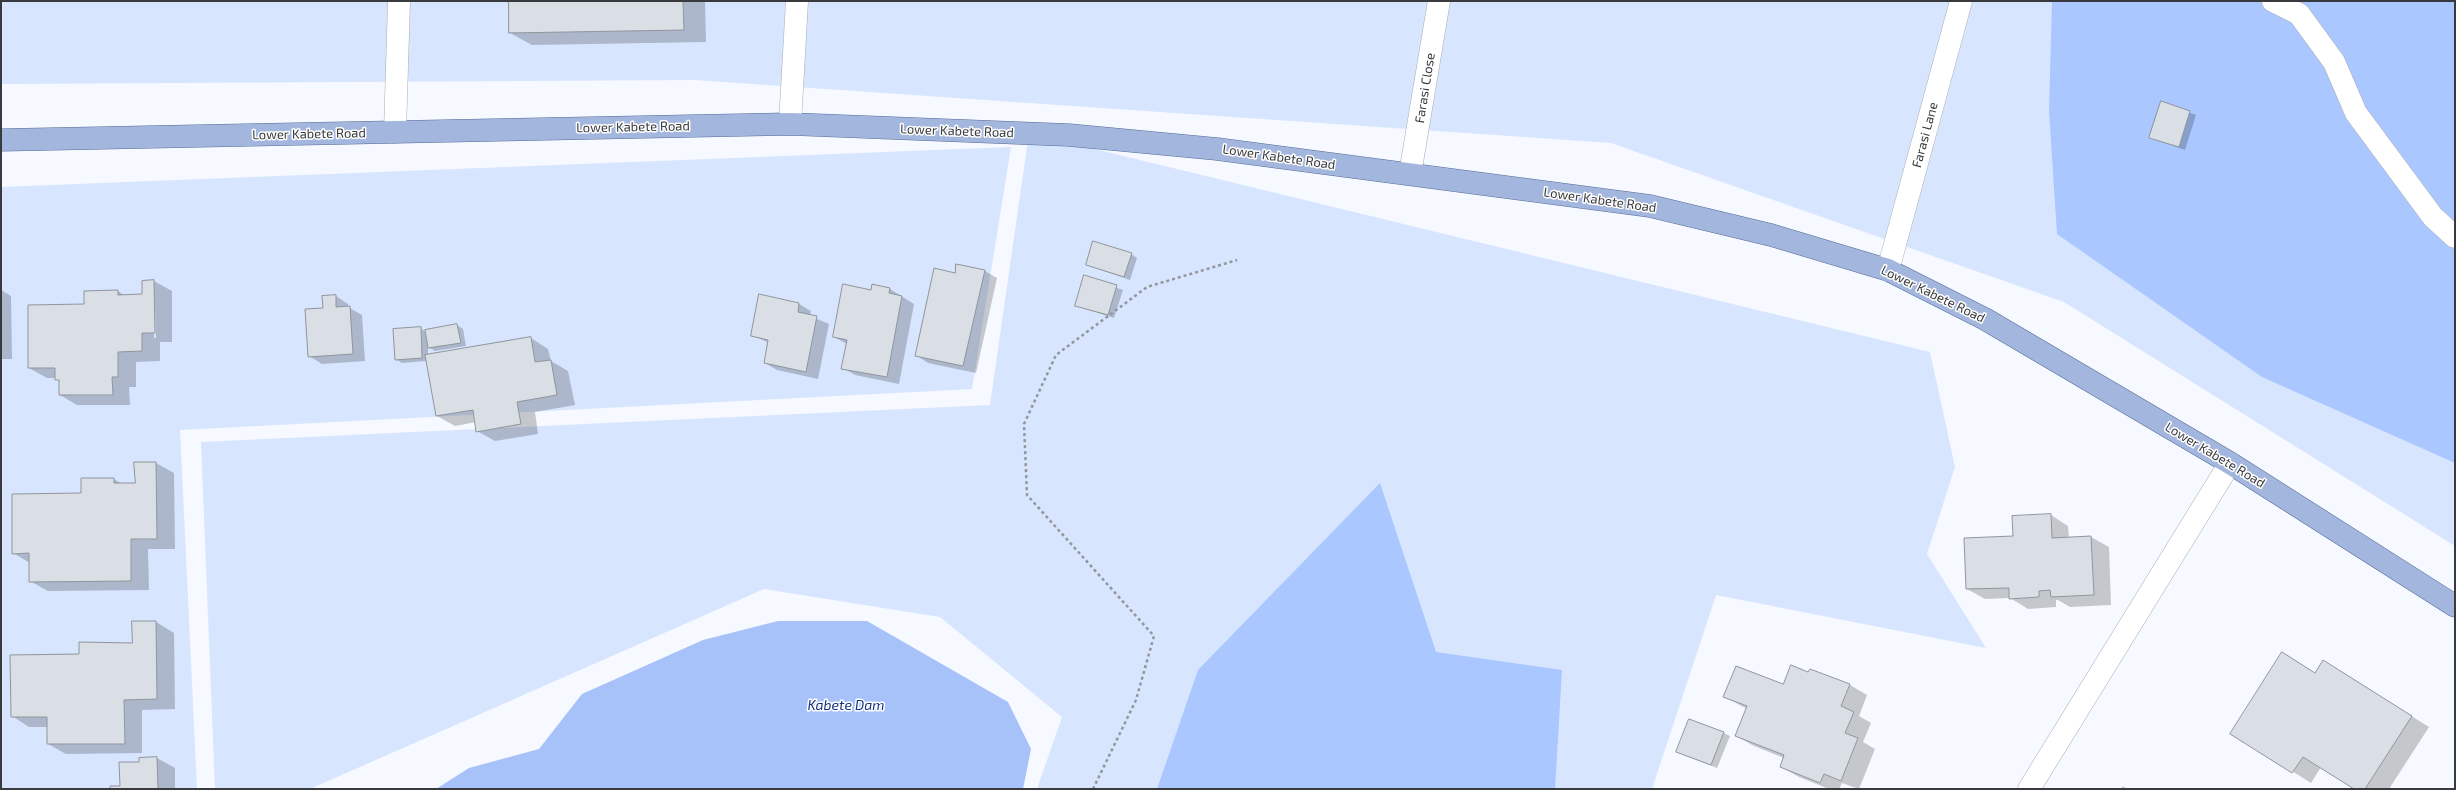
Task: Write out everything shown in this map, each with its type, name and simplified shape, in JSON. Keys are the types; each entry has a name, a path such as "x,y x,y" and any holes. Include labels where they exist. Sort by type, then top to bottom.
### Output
{"main road":[{"name":"Lower Kabete Road","path":"1,140 790,124 1069,135 1217,149 1650,206 1771,235 1888,270 1985,319 2230,463 2455,606"}],"street":[{"path":"395,132 399,1"},
{"path":"790,124 797,1"},
{"name":"Farasi Close","path":"1410,174 1439,1"},
{"name":"Farasi Lane","path":"1888,270 1961,1"},
{"path":"2273,1 2299,14 2334,62 2356,112 2433,217 2455,238"},
{"path":"2029,789 2230,463"}],"path":[{"path":"1093,789 1136,700 1154,636 1027,495 1024,424 1056,355 1147,287 1237,260"}],"shaded area":[{"path":"1,1 2455,1 2455,546 2064,302 1611,143 695,80 1,84"},
{"path":"2052,1 2455,1 2455,463 2262,377 2057,234 2049,111"},
{"path":"1029,133 1930,352 1955,467 1927,554 1986,648 1716,595 1652,789 1037,789 1062,717 940,617 764,589 310,789 215,789 201,442 990,405"},
{"path":"1011,147 972,389 180,430 197,789 1,789 1,187"},
{"path":"1380,483 1436,652 1562,670 1555,789 1157,789 1198,670"}],"water":[{"name":"Kabete Dam","path":"778,621 867,621 1008,702 1031,749 1023,789 436,789 469,768 539,749 582,694 703,640"}],"building":[{"path":"509,1 683,1 684,30 509,33"},
{"path":"2161,101 2190,111 2179,147 2149,138"},
{"path":"1093,241 1132,253 1124,277 1086,265"},
{"path":"956,264 985,270 963,366 915,356 934,268 955,273"},
{"path":"1084,275 1117,285 1108,315 1075,306"},
{"path":"154,280 155,333 142,333 142,351 118,352 118,377 112,377 113,395 59,395 59,380 55,380 55,368 28,368 28,305 84,304 84,291 118,290 118,295 142,294 142,281"},
{"path":"843,284 871,290 872,284 890,288 889,293 902,296 887,377 841,369 847,340 833,337"},
{"path":"759,294 799,303 798,312 817,316 806,372 764,363 768,340 751,336"},
{"path":"336,295 336,307 350,306 353,354 308,357 305,309 323,308 322,296"},
{"path":"457,324 461,343 428,348 425,330"},
{"path":"421,327 422,358 395,360 393,329"},
{"path":"531,337 535,362 551,360 557,395 517,402 521,424 476,432 473,410 436,416 425,355"},
{"path":"134,462 156,462 157,539 131,539 131,581 29,582 29,553 12,554 12,494 81,493 81,478 114,478 114,483 135,483"},
{"path":"2051,514 2052,538 2091,536 2094,595 2051,597 2050,590 2039,591 2039,597 2009,599 2009,588 1966,589 1964,538 2013,536 2012,516"},
{"path":"132,621 156,621 157,699 124,700 125,744 47,744 47,717 11,717 10,655 79,654 79,642 132,643"},
{"path":"2282,652 2315,673 2323,660 2412,716 2365,789 2354,789 2303,757 2292,773 2230,734"},
{"path":"1791,665 1808,672 1810,669 1850,684 1841,706 1854,712 1845,733 1858,738 1841,781 1824,774 1820,783 1780,767 1784,755 1735,736 1747,706 1723,697 1736,666 1783,684"},
{"path":"1689,719 1724,732 1711,765 1676,752"},
{"path":"157,757 158,789 110,789 110,786 120,786 119,762 139,762 139,758"}]}
